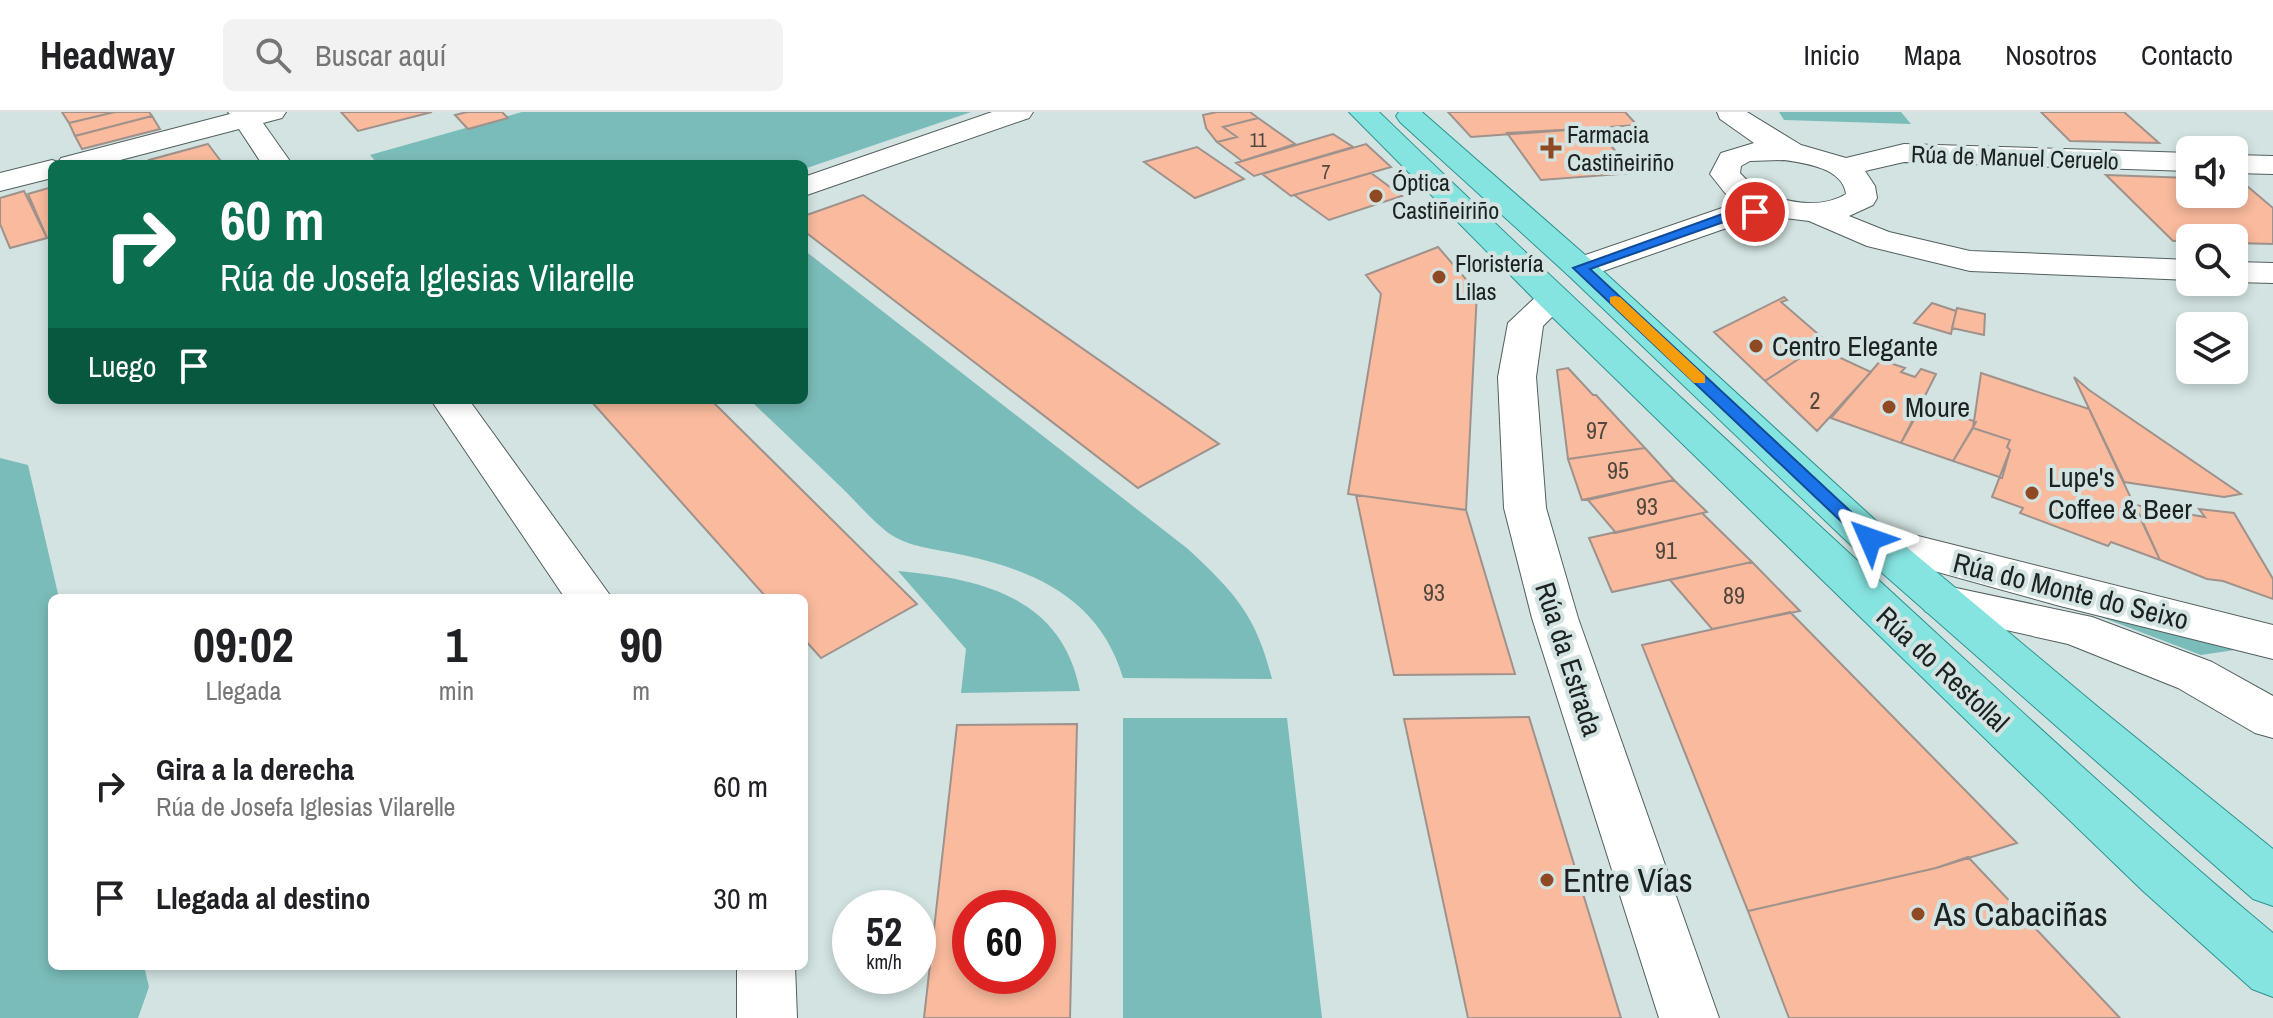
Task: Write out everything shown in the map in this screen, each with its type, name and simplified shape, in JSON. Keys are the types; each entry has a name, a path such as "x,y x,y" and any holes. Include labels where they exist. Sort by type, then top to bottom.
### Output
{"main road":[{"path":"1363,112 1566,283"},
{"path":"1405,112 1566,283"},
{"name":"Rúa do Restollal","path":"1566,283 2273,882"},
{"name":"Rúa do Restollal","path":"1566,283 2161,873 2273,970"}],"street":[{"path":"808,186 1019,112"},
{"path":"1566,283 1736,202 1837,211 1862,198 1862,188 1842,168 1795,153 1767,139 1730,112"},
{"path":"1730,112 1745,154"},
{"path":"86,160 253,114 275,160"},
{"path":"1736,202 1725,167 1729,161 1764,151 1795,153"},
{"name":"Rúa de Manuel Ceruelo","path":"1842,168 1904,153 2176,162"},
{"path":"2248,164 2273,165"},
{"path":"0,182 48,170"},
{"path":"1858,201 1898,235 1926,250"},
{"path":"1799,210 1878,239 1961,259 2176,269"},
{"path":"2248,272 2273,273"},
{"name":"Rúa da Estrada","path":"1566,283 1526,323 1517,377 1525,508 1555,618 1689,1018"},
{"path":"453,404 586,594"},
{"name":"Rúa do Monte do Seixo","path":"1870,539 2273,642"},
{"name":"Rúa do Restollal","path":"1942,601 2076,629 2195,675 2273,719"},
{"name":"Rúa do Restollal","path":"2161,873 2273,993"},
{"path":"766,970 767,1018"}],"shaded area":[{"path":"522,112 971,112 808,168 808,160 374,160 370,155"},
{"path":"1779,112 1901,112 1911,124 1784,120"},
{"path":"808,253 1188,549 1242,606 1259,638 1272,679 1123,678 1113,651 1099,628 1062,593 1016,570 904,542 875,522 754,404 808,404"},
{"path":"0,458 28,465 58,594 48,594 48,970 145,970 149,987 138,1018 0,1018"},
{"path":"898,571 959,580 988,588 1014,599 1037,614 1056,634 1070,659 1080,691 961,693 966,649"},
{"path":"2080,609 2248,648 2201,655"},
{"path":"1123,718 1287,718 1322,1018 1123,1018"}],"building":[{"path":"62,112 115,112 69,123"},
{"path":"115,112 149,112 152,116 75,136 69,123"},
{"path":"341,112 432,112 358,131"},
{"path":"502,112 508,118 468,129 455,115"},
{"path":"1250,112 1258,118 1223,127 1237,137 1217,142 1206,128 1203,115"},
{"path":"1448,112 1625,112 1637,125 1471,137"},
{"path":"2041,112 2124,112 2159,143 2070,141"},
{"path":"152,116 160,129 82,149 75,136"},
{"path":"1258,118 1295,144 1242,161 1217,142 1237,137 1223,127"},
{"path":"1596,128 1634,173 1541,180 1507,133"},
{"path":"1333,134 1353,147 1254,176 1236,163"},
{"path":"208,144 220,160 149,160"},
{"path":"1366,144 1391,167 1291,196 1262,174"},
{"path":"1197,147 1244,179 1195,198 1144,162"},
{"path":"1371,173 1402,196 1329,220 1294,195"},
{"path":"2106,175 2176,178 2176,208 2248,208 2248,187 2273,208 2273,244 2248,243 2248,224 2176,224 2176,241"},
{"path":"48,188 48,238 47,238 28,194"},
{"path":"24,191 47,238 10,248 0,224 0,198"},
{"path":"863,195 1219,444 1138,488 808,234 808,215"},
{"path":"1438,247 1477,292 1466,510 1348,494 1381,294 1366,275"},
{"path":"1784,297 1787,300 1781,302 1826,341 1765,381 1714,332"},
{"path":"1932,303 1956,311 1951,334 1914,323"},
{"path":"1957,308 1985,314 1984,335 1952,328"},
{"path":"1817,347 1871,372 1817,431 1765,381"},
{"path":"1881,360 1905,368 1901,372 1915,377 1921,369 1936,374 1901,443 1831,418"},
{"path":"1568,368 1645,448 1568,459 1557,370"},
{"path":"1981,373 2089,409 2160,560 2111,542 2108,546 2020,513 2023,508 1992,497 2010,450 2007,447 2010,440 1973,428"},
{"path":"2074,377 2241,494 2224,497 2124,482"},
{"path":"1924,402 1976,422 1953,461 1901,443"},
{"path":"594,404 715,404 917,604 821,658 808,643 808,594 763,594"},
{"path":"1973,428 2010,440 2002,478 1953,461"},
{"path":"1645,448 1674,480 1582,500 1568,459"},
{"path":"1674,480 1707,512 1616,533 1588,500"},
{"path":"1356,495 1466,510 1515,674 1394,675"},
{"path":"2135,505 2205,517 2199,509 2234,513 2273,579 2273,599 2223,581 2207,579 2160,560"},
{"path":"1702,513 1752,562 1612,592 1589,538"},
{"path":"1752,562 1800,611 1712,629 1670,580"},
{"path":"1790,612 2017,843 1936,868 1748,911 1642,645"},
{"path":"1529,717 1621,1018 1468,1018 1404,719"},
{"path":"1077,724 1070,1018 924,1018 927,994 936,994 936,911 957,725"},
{"path":"1968,857 2120,1018 1789,1018 1748,911 1936,868"}],"slow traffic":[{"path":"1615,300 1700,380"}],"place":[{"name":"Farmacia Castiñeiriño","path":"1551,148"},
{"name":"Óptica Castiñeiriño","path":"1376,196"},
{"name":"Floristería Lilas","path":"1439,277"},
{"name":"Centro Elegante","path":"1756,346"},
{"name":"Moure","path":"1889,407"},
{"name":"Lupe's Coffee & Beer","path":"2032,493"},
{"name":"Entre Vías","path":"1547,880"},
{"name":"As Cabaciñas","path":"1918,914"}],"route":[{"path":"1755,212 1733,215 1580,268 1870,539"}]}
